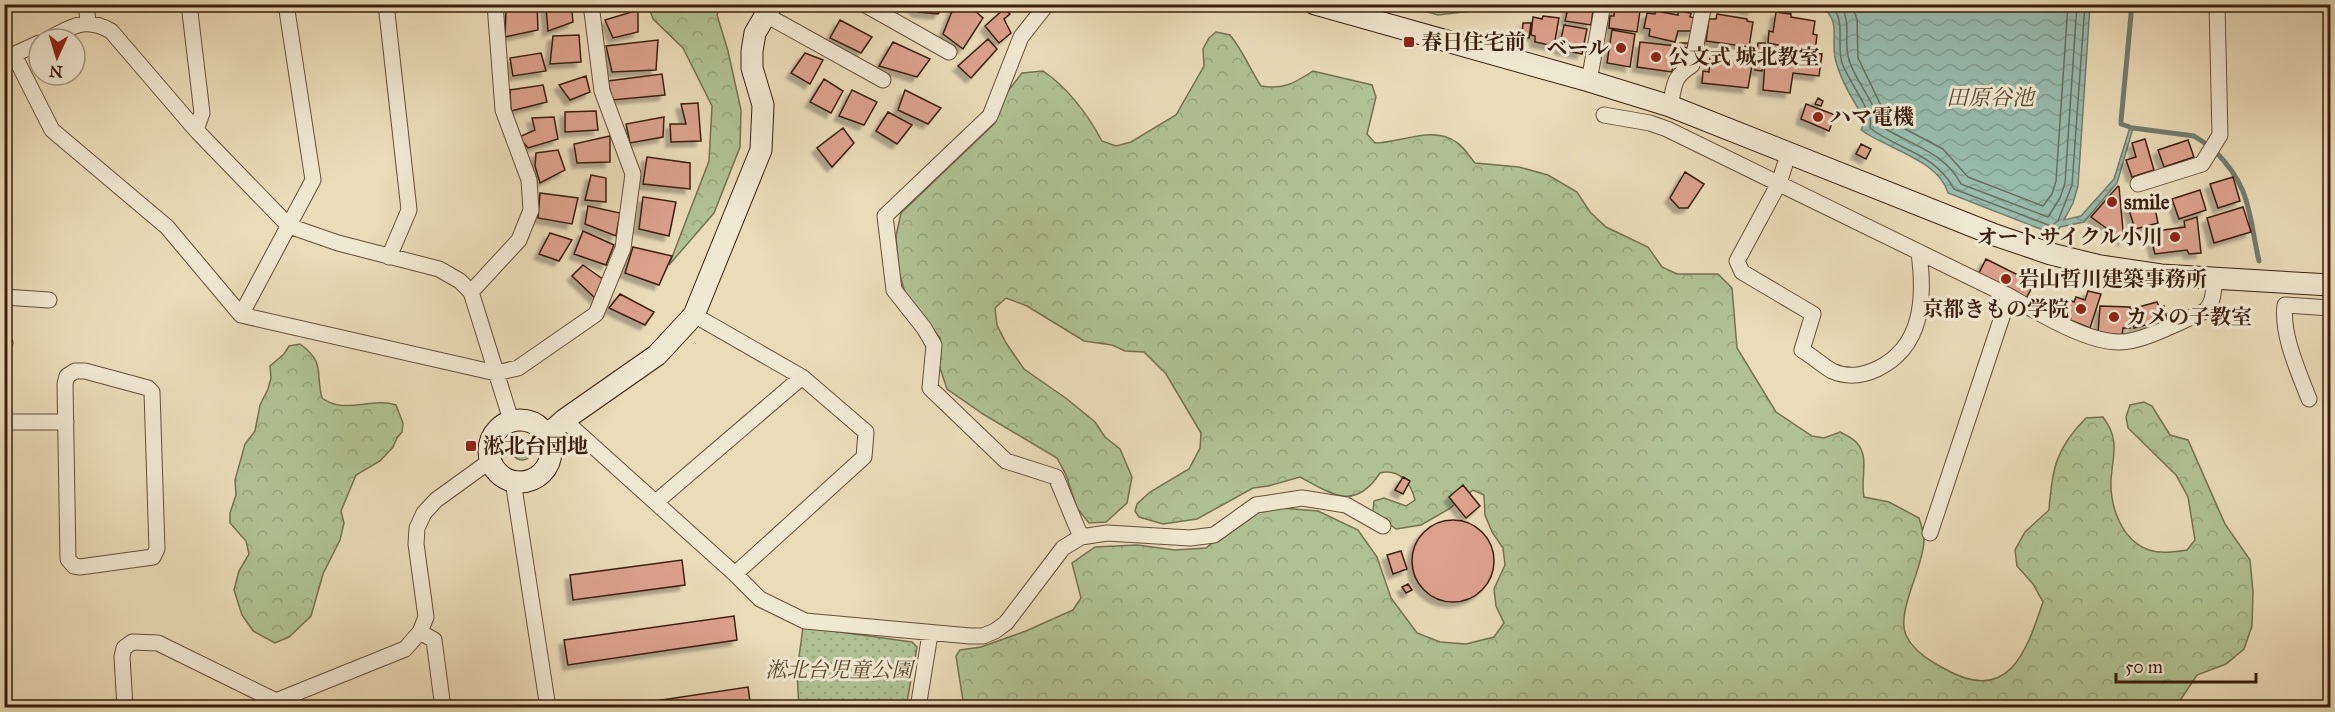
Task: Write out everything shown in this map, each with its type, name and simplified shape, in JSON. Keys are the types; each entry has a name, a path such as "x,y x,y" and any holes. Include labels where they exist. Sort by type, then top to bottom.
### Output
{"street":[{"path":"86,4 88,22"},
{"path":"189,4 202,113 196,130"},
{"path":"241,315 313,180 286,4"},
{"path":"386,4 409,210 389,257"},
{"path":"471,292 519,240 531,210 529,180 503,110 495,4"},
{"path":"27,49 9,57 52,130 168,227 241,315 496,373 518,368 596,314 623,248 633,174 602,91 591,4"},
{"path":"864,4 949,52"},
{"path":"1047,4 1021,37 990,116 885,216 894,290 924,328 934,345 930,388 1006,461 1056,477 1081,537"},
{"path":"1315,4 1670,106 1995,235 2051,254 2100,267 2161,275 2214,280 2331,285"},
{"path":"1589,81 1603,4"},
{"path":"1670,106 1679,74 1692,65 1704,4"},
{"path":"2139,184 2202,164 2220,135 2217,4"},
{"path":"547,435 564,420 657,355 694,315 761,150 763,105 752,68 752,51 755,33 768,9 883,80"},
{"path":"72,27 88,22 99,24 111,32 196,130 289,226 389,257 439,269 460,281 471,292 511,420"},
{"path":"1604,115 1650,123 1667,129 2009,296 2044,316 2091,337 2120,342 2138,339 2205,311 2210,307 2213,299 2214,280"},
{"path":"1789,152 1779,183 1737,261 1742,272 1813,314 1802,350 1833,371 1851,376 1864,375 1895,358 1915,333 1921,310 1923,283 1919,254"},
{"path":"1930,533 2009,296"},
{"path":"4,297 49,300"},
{"path":"2310,399 2296,366 2284,314 2285,305 2331,308"},
{"path":"694,315 802,377 866,432 864,458 735,573"},
{"path":"75,371 85,371 148,388 152,392 157,549 153,557 80,567 71,564 68,560 66,422 65,384 68,376 75,371"},
{"path":"656,502 802,377"},
{"path":"522,419 532,422 547,435 551,445 548,465 542,473 523,482 503,477 490,461 490,441 495,432 511,420 522,419"},
{"path":"564,420 735,573 760,599 805,621 930,634 983,636 1006,623 1063,548 1081,537 1107,533 1190,538 1215,535 1256,505 1302,498 1346,505 1383,526"},
{"path":"4,422 66,422"},
{"path":"125,708 122,657 124,648 132,642 158,643 276,704 405,648 420,632 426,617 416,544 417,528 424,513 436,500 490,461"},
{"path":"513,481 548,708"},
{"path":"420,632 434,640 443,708"},
{"path":"918,708 930,634"}],"green space":[{"path":"648,5 721,5 717,15 728,51 741,110 740,147 714,213 669,265 709,161 712,106 683,48 653,19"},
{"path":"1403,5 1502,5 1438,15"},
{"path":"1216,32 1230,35 1261,86 1276,87 1288,84 1313,71 1372,85 1376,97 1367,134 1375,143 1437,135 1447,137 1459,144 1475,163 1519,167 1548,175 1577,192 1590,212 1606,227 1648,247 1662,267 1677,274 1718,274 1732,288 1737,348 1776,412 1812,436 1824,438 1840,432 1853,440 1863,455 1864,497 1889,502 1919,518 1924,537 1923,551 1904,616 1904,627 1914,647 1934,663 1967,679 1984,681 1999,677 2011,668 2021,655 2043,602 2033,584 2017,566 2015,550 2025,532 2049,510 2057,460 2068,439 2086,418 2103,417 2112,433 2114,447 2111,490 2115,511 2124,530 2139,545 2149,550 2172,552 2187,550 2195,540 2188,497 2176,475 2128,428 2126,417 2130,405 2144,402 2152,406 2170,435 2188,440 2225,524 2250,560 2253,592 2252,626 2244,649 2226,664 2197,675 2181,699 2179,707 964,707 956,656 960,650 981,647 1026,631 1073,610 1081,598 1072,563 1095,547 1137,545 1175,550 1206,548 1237,523 1269,507 1318,511 1358,530 1377,557 1391,598 1417,633 1440,642 1466,644 1494,637 1504,623 1496,606 1494,589 1505,565 1503,548 1492,532 1485,515 1484,495 1473,490 1449,509 1421,525 1396,529 1373,512 1374,501 1384,498 1406,506 1415,500 1411,488 1403,478 1387,472 1380,473 1371,485 1352,496 1333,494 1300,477 1253,488 1197,519 1163,524 1139,517 1135,511 1137,504 1150,492 1189,469 1200,448 1201,433 1166,374 1144,352 1125,351 1112,345 1084,341 1027,306 1006,298 995,308 997,325 1024,369 1095,422 1105,437 1120,449 1132,477 1127,503 1106,522 1089,523 1077,508 1066,475 1057,458 983,414 947,389 939,365 940,338 906,296 899,272 896,236 901,213 995,123 1008,91 1022,73 1043,71 1061,85 1077,103 1102,141 1116,146 1131,142 1176,115 1204,66 1203,49 1209,38"},
{"path":"300,344 317,363 322,398 331,403 349,406 377,403 396,405 403,423 402,432 393,447 380,461 356,475 341,511 344,523 340,540 323,574 311,616 289,637 275,643 253,631 242,615 234,590 239,571 249,554 246,541 230,523 230,513 236,495 235,480 245,444 255,431 260,405 271,378 270,366 284,354 289,346"},
{"path":"522,440 529,443 532,450 529,457 522,460 515,457 512,450 515,443"},
{"name":"淞北台児童公園","path":"803,627 912,642 917,647 906,707 799,708 797,672"}],"water":[{"name":"田原谷池","path":"1821,5 2090,5 2078,186 2073,203 2064,220 2081,216 2114,179 2130,127 2133,128 2117,183 2084,222 2060,227 2056,235 1948,193 1943,182 1923,164 1861,130 1865,120 1849,94 1840,72 1835,56 1834,26 1828,12"}],"building":[{"path":"537,4 538,30 505,37 506,11"},
{"path":"555,4 571,4 573,22 548,31 546,7"},
{"path":"909,4 944,4 938,14 918,12"},
{"path":"955,4 967,4 983,18 963,49 943,34"},
{"path":"1569,4 1594,4 1591,25 1565,21"},
{"path":"1615,4 1641,4 1637,32 1609,28 1610,16 1614,16"},
{"path":"1728,4 1753,4 1752,10"},
{"path":"1004,9 1010,14 1004,19 1011,33 999,43 985,26"},
{"path":"638,10 638,32 613,38 605,20"},
{"path":"1656,11 1678,15 1678,11 1691,13 1690,17 1696,18 1693,31 1678,31 1675,42 1649,36 1650,29 1644,28 1647,13 1655,14"},
{"path":"1776,12 1815,21 1813,34 1817,35 1815,52 1768,43 1769,31 1773,32"},
{"path":"1717,14 1753,22 1749,47 1706,41 1709,19 1716,19"},
{"path":"1543,16 1559,18 1554,46 1535,42 1535,36 1531,35 1533,17 1542,19"},
{"path":"840,20 872,37 861,53 830,38"},
{"path":"1523,23 1531,23 1529,38 1522,36"},
{"path":"1564,25 1587,29 1582,54 1559,49"},
{"name":"ベール","path":"1612,30 1635,34 1630,67 1607,63"},
{"path":"579,35 581,62 550,64 553,36"},
{"path":"988,39 997,49 971,78 958,66"},
{"path":"658,40 656,70 612,72 606,46"},
{"path":"893,42 930,59 917,77 879,66"},
{"name":"公文式 城北教室","path":"1640,42 1676,46 1672,72 1637,67"},
{"path":"1680,43 1688,43 1688,48 1680,47"},
{"path":"1758,43 1765,43 1762,71 1755,70"},
{"path":"1766,49 1822,54 1819,76 1793,73 1790,93 1763,90"},
{"path":"541,53 546,71 513,76 510,58"},
{"path":"805,53 823,60 810,84 791,73"},
{"path":"1747,54 1754,54 1748,88 1702,83 1703,71 1709,72 1710,57 1738,60 1738,65 1747,65"},
{"path":"662,74 665,95 612,100 608,81"},
{"path":"586,76 590,92 570,100 559,85"},
{"path":"824,79 843,91 831,113 810,102"},
{"path":"543,85 547,102 511,111 510,90"},
{"path":"852,90 877,102 864,125 839,116"},
{"path":"905,90 941,108 928,124 898,110"},
{"path":"1818,98 1823,101 1821,106 1815,104"},
{"path":"698,103 701,141 671,142 670,124 686,124 681,104"},
{"name":"ハマ電機","path":"1806,104 1835,115 1829,131 1801,119"},
{"path":"596,111 598,130 565,132 565,112"},
{"path":"888,112 912,125 897,144 876,131"},
{"path":"554,117 558,139 528,148 519,137 535,130 532,118"},
{"path":"664,117 663,137 630,143 626,124"},
{"path":"843,128 854,143 832,167 817,148"},
{"path":"610,136 610,162 577,163 574,144"},
{"path":"2145,139 2154,170 2132,177 2126,160 2136,157 2132,143"},
{"path":"2188,140 2194,157 2164,167 2158,150"},
{"path":"1861,144 1871,149 1866,159 1856,154"},
{"path":"558,150 565,170 540,183 535,166 536,153"},
{"path":"647,157 690,163 690,189 643,184"},
{"path":"1685,172 1704,184 1688,208 1679,208 1670,198"},
{"path":"591,175 606,178 606,202 585,200"},
{"path":"2233,177 2240,201 2218,208 2210,184"},
{"name":"smile","path":"2119,187 2124,241 2091,217"},
{"path":"2200,190 2206,210 2179,219 2172,199"},
{"path":"540,193 578,198 572,224 538,218"},
{"path":"643,197 676,202 669,236 639,229"},
{"path":"2141,201 2155,209 2158,223 2135,229 2127,204"},
{"path":"588,206 620,213 616,236 585,224"},
{"path":"2243,207 2251,232 2214,243 2207,218"},
{"name":"オートサイクル小川","path":"2197,217 2201,253 2189,254 2187,250 2155,254 2149,232 2185,227 2184,221"},
{"path":"583,231 614,245 606,265 574,254"},
{"path":"550,233 572,240 559,261 539,254"},
{"path":"633,247 672,256 659,285 625,273"},
{"name":"岩山哲川建築事務所","path":"1986,259 2034,283 2026,299 1978,275"},
{"path":"583,265 604,280 596,299 572,276"},
{"name":"京都きもの学院","path":"2088,291 2101,294 2090,328 2064,315 2069,300 2074,302 2076,297 2085,300"},
{"path":"620,294 654,312 645,325 609,308"},
{"path":"2157,302 2160,308 2164,306 2167,319 2134,328 2131,309"},
{"name":"カメの子教室","path":"2100,306 2130,307 2130,328 2123,328 2122,335 2098,333"},
{"path":"1403,477 1410,481 1403,494 1395,490"},
{"path":"1463,485 1480,506 1466,518 1449,497"},
{"path":"1445,520 1461,520 1476,527 1487,538 1494,553 1491,577 1482,590 1461,602 1445,602 1430,595 1419,584 1412,569 1412,553 1419,538 1430,527"},
{"path":"1401,551 1407,569 1393,574 1387,555"},
{"path":"682,560 685,585 573,600 570,575"},
{"path":"1408,584 1412,590 1406,593 1402,587"},
{"path":"734,616 737,640 568,665 564,640"},
{"path":"748,687 751,708 608,708"}],"waterway":[{"path":"2130,127 2121,124 2121,121 2132,4"},
{"path":"2133,128 2194,136 2211,147"},
{"path":"2214,150 2236,177 2242,189 2247,202 2259,261"}],"place":[{"name":"春日住宅前","path":"1409,42"},
{"name":"ベール","path":"1621,48"},
{"name":"公文式 城北教室","path":"1656,57"},
{"name":"ハマ電機","path":"1818,117"},
{"name":"smile","path":"2112,202"},
{"name":"オートサイクル小川","path":"2175,237"},
{"name":"岩山哲川建築事務所","path":"2006,279"},
{"name":"京都きもの学院","path":"2081,309"},
{"name":"カメの子教室","path":"2114,317"},
{"name":"淞北台団地","path":"471,446"}]}
